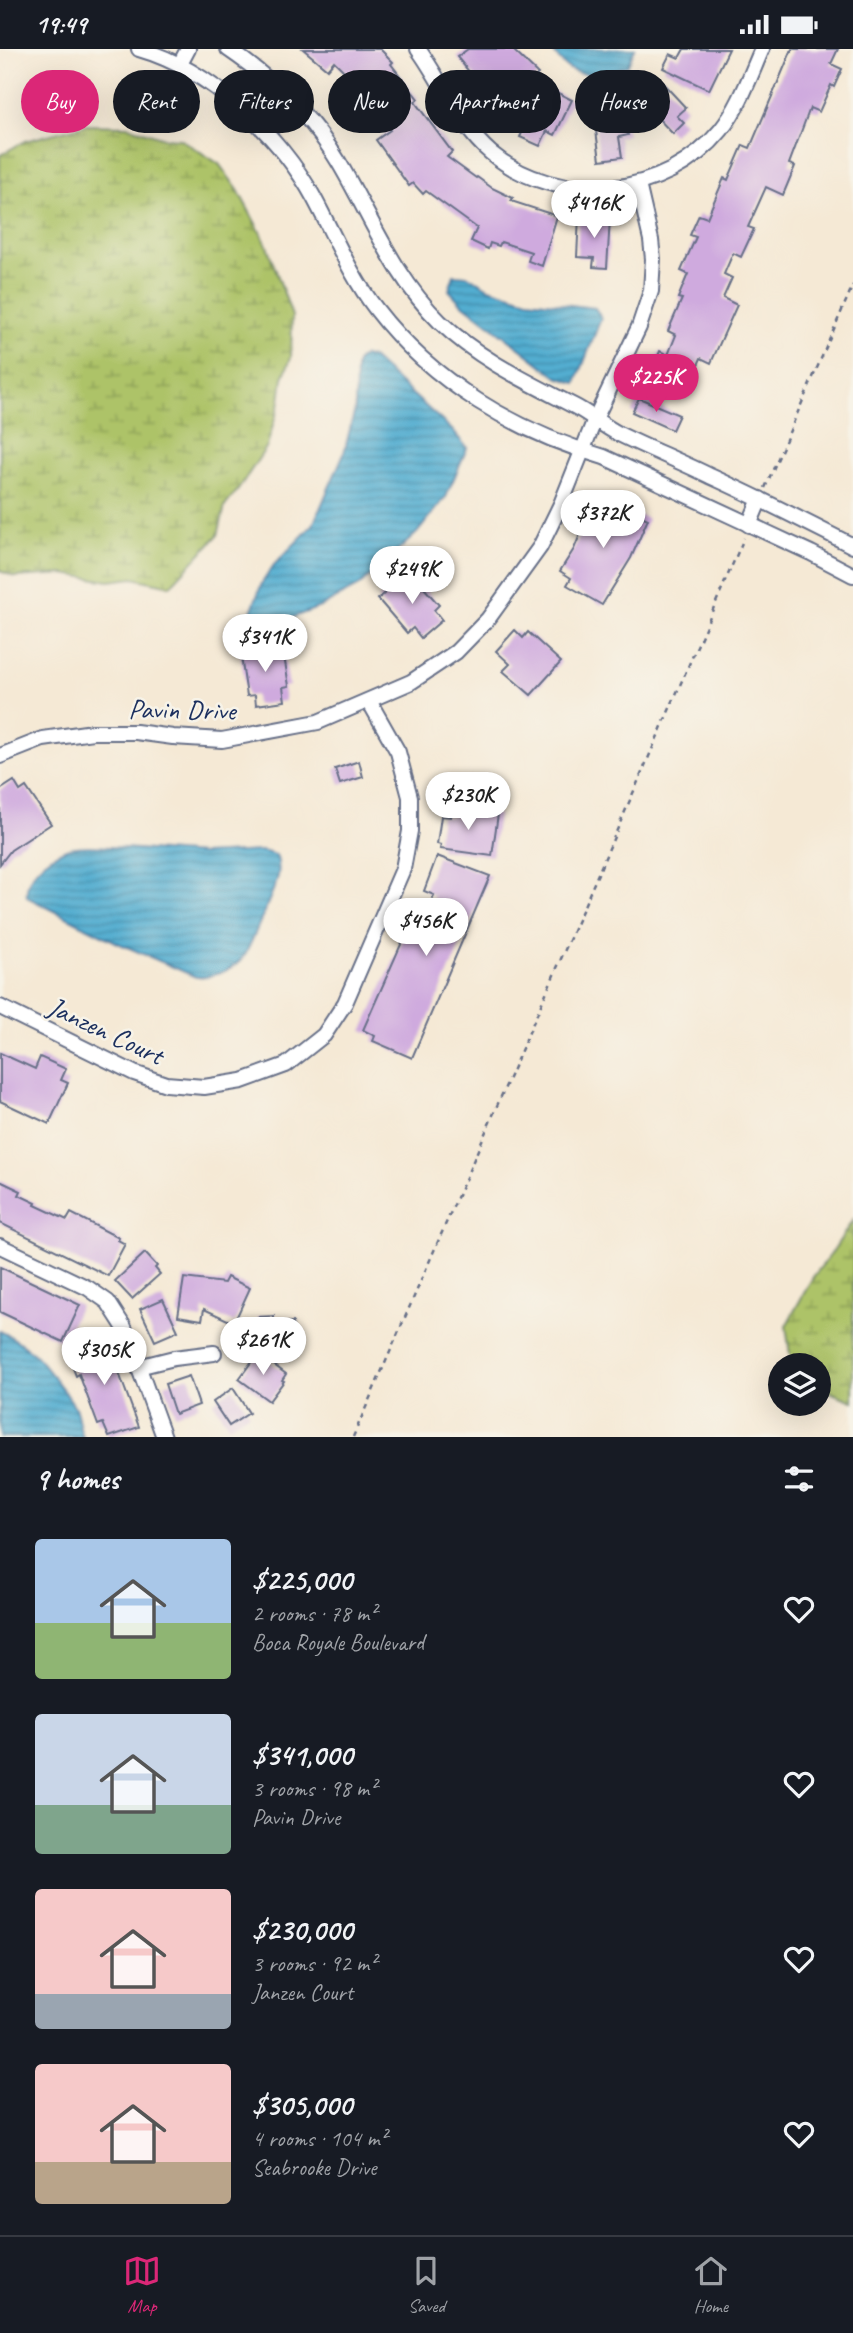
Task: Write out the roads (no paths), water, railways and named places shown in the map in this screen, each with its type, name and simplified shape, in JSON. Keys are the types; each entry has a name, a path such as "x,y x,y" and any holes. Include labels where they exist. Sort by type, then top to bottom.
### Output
{"street":[{"path":"139,49 179,66 232,101 255,121 290,161 314,198 358,283 376,309 419,357 452,384 513,421 581,451 604,457 853,575"},
{"path":"179,66 188,49"},
{"path":"228,49 270,80 317,130 349,180 384,248 422,301 439,320 496,366 577,407 618,433 853,546"},
{"path":"418,49 459,116 474,136 492,153 534,178 572,188 611,188 638,184 687,161 721,130 762,49"},
{"name":"Pavin Drive","path":"0,757 43,739 93,732 136,732 222,740 318,722 411,683 456,652 488,619 540,547 561,504 595,419 639,327 651,291 653,274 651,240 638,184"},
{"path":"749,525 760,499"},
{"name":"Janzen Court","path":"0,1007 134,1073 166,1084 204,1087 242,1081 286,1065 324,1035 345,1003 403,869 410,831 410,797 398,752 369,701"},
{"path":"0,1246 88,1288 108,1302 124,1327 164,1437"},
{"path":"138,1367 173,1358 214,1353"}],"water":[{"path":"552,49 635,49 627,66 612,70 575,72 559,60"},
{"path":"454,275 468,276 489,288 528,300 595,308 601,318 576,383 557,377 460,302 449,290"},
{"path":"364,356 372,358 452,430 467,448 446,497 417,533 359,586 320,607 291,618 262,621 251,612 262,583 274,565 313,525 344,453 355,409 356,366"},
{"path":"71,847 111,847 202,854 262,851 276,855 278,876 244,956 222,972 196,977 118,943 27,897 29,881 33,874 51,857"},
{"path":"0,1331 27,1348 48,1369 76,1410 83,1437 0,1437"}]}
